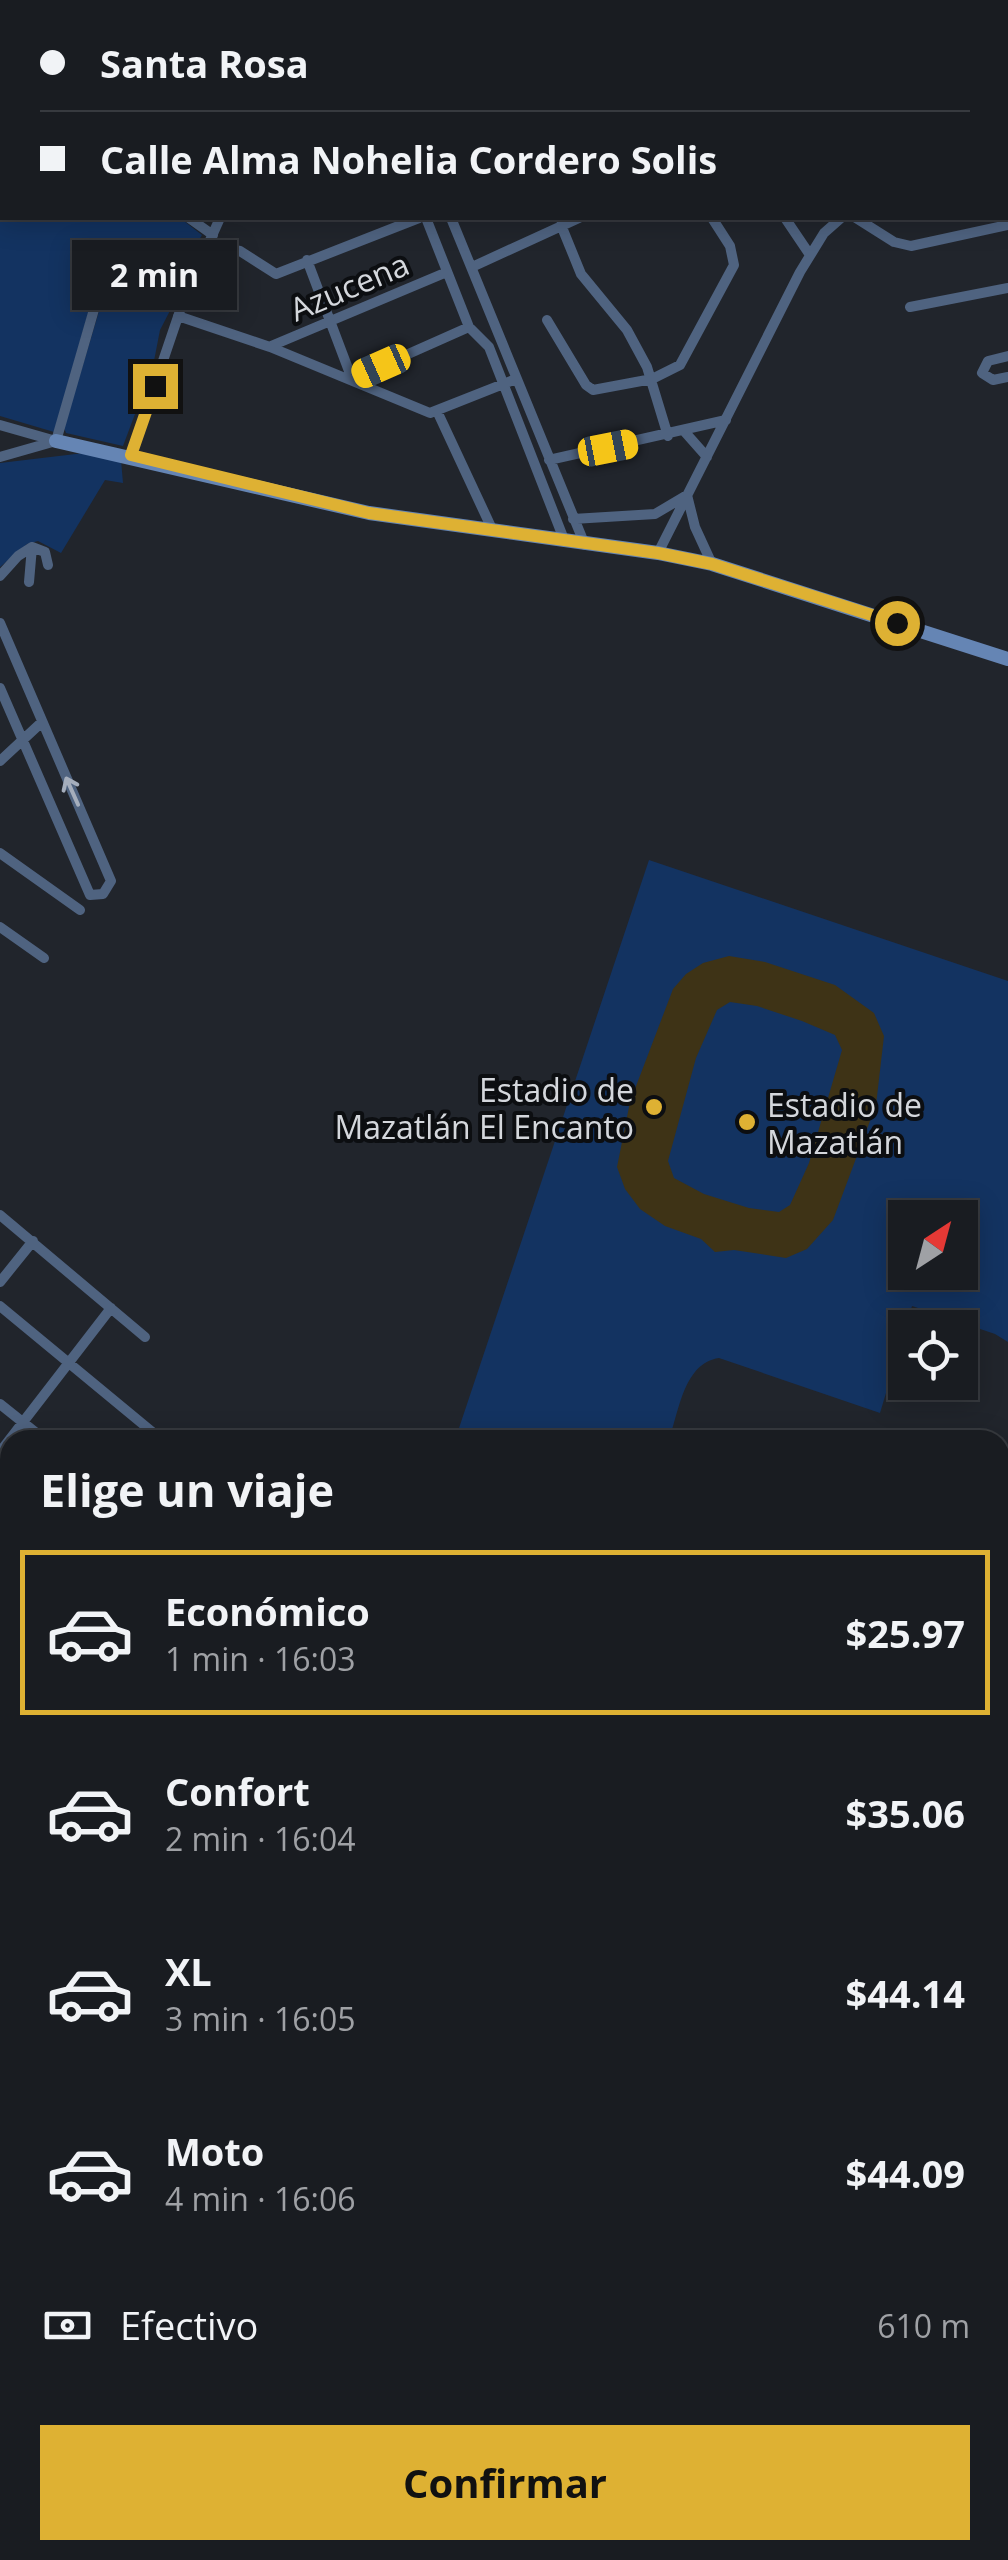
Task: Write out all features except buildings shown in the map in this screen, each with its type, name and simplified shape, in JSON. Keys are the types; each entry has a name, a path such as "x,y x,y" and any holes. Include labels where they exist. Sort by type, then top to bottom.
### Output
{"main road":[{"path":"56,441 131,455 369,513 712,564 1008,659"}],"street":[{"path":"191,220 211,240 240,250 276,274 417,220"},
{"path":"131,455 178,316 219,220"},
{"path":"423,220 469,328 489,347 565,542"},
{"path":"452,220 586,545"},
{"path":"472,267 574,220"},
{"path":"547,320 586,385 593,390 652,380 685,359 734,266 730,246 713,220"},
{"path":"786,220 810,255"},
{"path":"658,553 810,255 824,233 840,220"},
{"path":"859,220 894,242 911,246 1008,226"},
{"path":"561,226 581,274 627,330 652,380 668,436"},
{"path":"307,260 352,379"},
{"path":"56,441 95,306 197,271"},
{"name":"Azucena","path":"270,347 447,272"},
{"path":"910,307 1008,288"},
{"path":"178,316 352,379 418,410 437,411 516,379"},
{"path":"352,379 469,328"},
{"path":"1008,356 988,361 982,373 993,380 1008,377"},
{"path":"437,411 494,532"},
{"path":"550,460 726,420"},
{"path":"0,425 56,441"},
{"path":"684,431 707,456"},
{"path":"0,457 56,441"},
{"path":"574,519 655,514 688,496"},
{"path":"688,496 695,527 712,564"},
{"path":"29,582 32,548"},
{"path":"0,576 18,556 32,548 45,552 48,565"},
{"path":"0,622 111,881 103,894 90,895 0,688"},
{"path":"0,761 42,722"},
{"path":"0,853 80,910"},
{"path":"0,927 44,958"},
{"path":"0,1214 145,1337"},
{"path":"0,1282 33,1241"},
{"path":"0,1306 150,1430"},
{"path":"18,1430 111,1308"},
{"path":"0,1404 33,1430"}],"shaded area":[{"path":"0,220 183,220 202,235 184,266 91,303 54,432 0,416"},
{"path":"177,284 175,301 160,330 153,366 123,446 66,433 64,428 100,308"},
{"path":"84,453 121,460 123,483 105,480 61,553 38,541 27,544 0,567 0,463"},
{"path":"649,860 1008,981 1008,1342 978,1328 978,1310 924,1310 912,1306 911,1310 888,1310 888,1386 880,1413 719,1358 698,1369 685,1390 672,1430 458,1430"}],"place":[{"name":"Estadio de Mazatlán El Encanto","path":"654,1107"},
{"name":"Estadio de Mazatlán","path":"747,1122"}],"route":[{"path":"155,386 131,455 369,513 712,564 897,623"}]}
